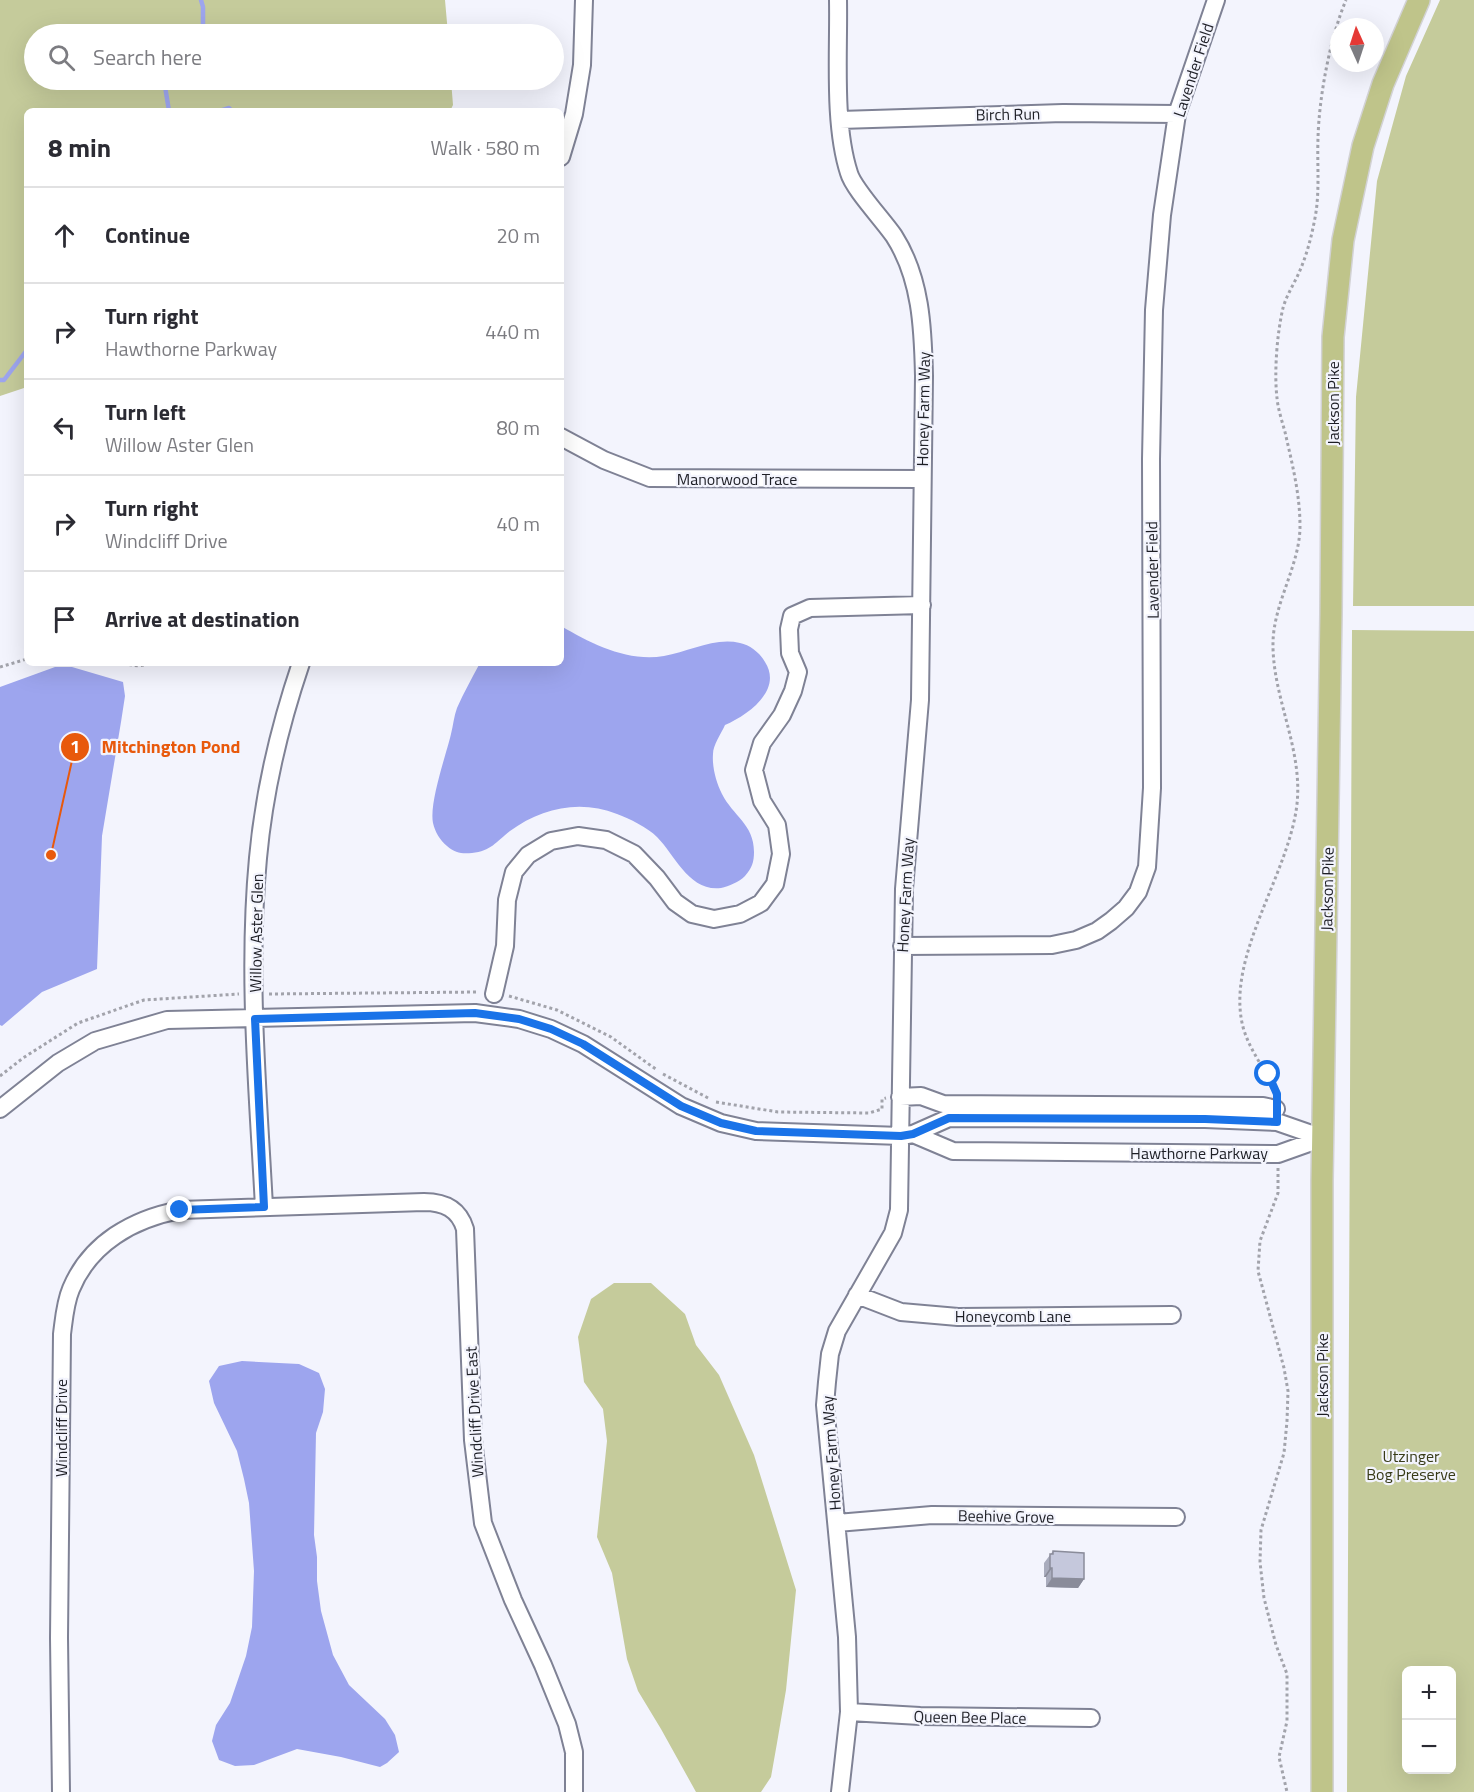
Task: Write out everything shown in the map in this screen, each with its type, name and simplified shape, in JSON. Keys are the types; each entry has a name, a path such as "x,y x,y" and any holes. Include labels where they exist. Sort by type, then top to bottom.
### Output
{"main road":[{"name":"Jackson Pike","path":"1322,1792 1323,1138 1335,306 1343,240 1363,146 1383,84 1419,0"}],"street":[{"path":"564,147 574,114 582,65 584,0"},
{"name":"Honey Farm Way","path":"838,0 840,120 849,175 895,237 910,269 923,326 924,366 920,700 904,889 902,946 900,1097 907,1135 899,1210 893,1233 837,1331 830,1354 825,1405 847,1637 849,1712 840,1792"},
{"name":"Lavender Field","path":"902,946 1052,945 1077,940 1097,931 1126,908 1138,892 1147,867 1152,788 1151,459 1154,310 1162,215 1177,114 1216,0"},
{"name":"Birch Run","path":"840,120 1051,113 1177,114"},
{"name":"Manorwood Trace","path":"564,439 604,460 650,478 922,479"},
{"path":"494,994 505,946 507,900 514,872 528,855 551,841 578,836 606,840 634,854 657,878 675,902 692,914 714,919 740,914 761,903 776,884 781,855 777,825 762,801 754,770 762,742 782,715 796,682 798,672 790,653 789,630 792,616 810,608 922,605"},
{"name":"Willow Aster Glen","path":"264,1207 254,994 258,857 270,778 289,698 300,666"},
{"name":"Hawthorne Parkway","path":"0,1109 58,1063 95,1041 167,1020 475,1013 519,1019 551,1029 583,1044 681,1106 721,1123 756,1131 907,1135 953,1151 1278,1154 1323,1138"},
{"path":"900,1097 921,1096 943,1104 1263,1106 1275,1109"},
{"name":"Hawthorne Parkway","path":"907,1135 949,1118 1205,1119 1277,1122 1323,1138"},
{"name":"Windcliff Drive East","path":"264,1207 436,1202 446,1205 462,1219 466,1242 473,1440 483,1523 513,1600 567,1724 574,1752 574,1792"},
{"name":"Windcliff Drive","path":"61,1792 59,1638 62,1334 71,1289 80,1273 103,1244 124,1229 147,1218 180,1210 264,1207"},
{"name":"Honeycomb Lane","path":"857,1295 901,1312 958,1317 1172,1315"},
{"name":"Beehive Grove","path":"837,1523 932,1515 1176,1517"},
{"name":"Queen Bee Place","path":"849,1712 930,1716 1091,1718"}],"path":[{"path":"1275,1109 1277,1094 1268,1074 1251,1049 1243,1026 1239,1000 1240,981 1288,842 1297,804 1296,767 1290,731 1277,680 1273,642 1279,604 1293,561 1300,529 1297,481 1277,399 1278,338 1283,306 1311,241 1317,208 1318,134 1326,70 1346,0"},
{"path":"0,667 24,660"},
{"path":"0,1076 23,1058 78,1023 144,1000 314,992 494,994 557,1010 611,1037 661,1073 714,1102 778,1112 869,1113 882,1109 882,1099 900,1097"},
{"path":"1278,1154 1278,1193 1260,1241 1258,1271 1284,1368 1288,1391 1287,1421 1284,1453 1262,1530 1260,1562 1264,1598 1276,1645 1287,1674 1287,1721 1279,1757 1287,1792"}],"green space":[{"path":"0,0 445,0 447,24 24,24 24,90 452,90 453,105 452,108 24,108 24,388 0,396"},
{"path":"1440,0 1474,0 1474,606 1353,606 1356,397 1377,181 1406,76"},
{"name":"Utzinger Bog Preserve","path":"1352,630 1474,631 1474,1792 1347,1792"},
{"path":"614,1283 651,1283 685,1314 696,1345 719,1375 754,1455 796,1590 786,1690 777,1743 771,1777 761,1792 696,1792 638,1691 627,1659 612,1573 597,1537 607,1441 603,1409 584,1382 578,1337 591,1299"}],"water":[{"path":"564,628 597,645 637,656 664,656 721,642 740,643 754,650 763,659 769,672 770,682 766,692 753,708 725,725 713,751 714,769 720,789 751,834 754,856 747,873 740,880 721,888 710,888 700,884 684,871 657,837 648,830 617,814 589,807 561,808 548,812 522,823 489,848 479,852 456,852 440,838 435,830 432,814 454,718 478,666 564,666"},
{"path":"55,667 72,667 123,682 125,696 102,836 97,969 42,992 2,1026 0,1025 0,687"},
{"path":"242,1361 299,1364 319,1373 325,1389 323,1412 316,1433 314,1535 321,1611 333,1655 349,1685 385,1719 395,1735 399,1752 380,1767 297,1749 254,1765 235,1766 219,1760 212,1741 216,1725 230,1703 246,1656 252,1627 254,1571 249,1503 244,1479 237,1451 214,1403 209,1381 219,1366"}],"building":[{"path":"1053,1551 1084,1553 1084,1579 1052,1578 1050,1554 1053,1554"}],"waterway":[{"path":"201,0 203,24"},
{"path":"166,90 169,108"},
{"path":"0,380 4,380 24,354"}],"place":[{"name":"Mitchington Pond","path":"51,855"}],"route":[{"path":"180,1210 264,1207 255,1019 475,1013 519,1019 551,1029 583,1044 681,1106 721,1123 756,1131 805,1134 901,1136 913,1134 949,1118 1205,1119 1277,1122 1275,1109 1277,1094 1268,1074"}]}
